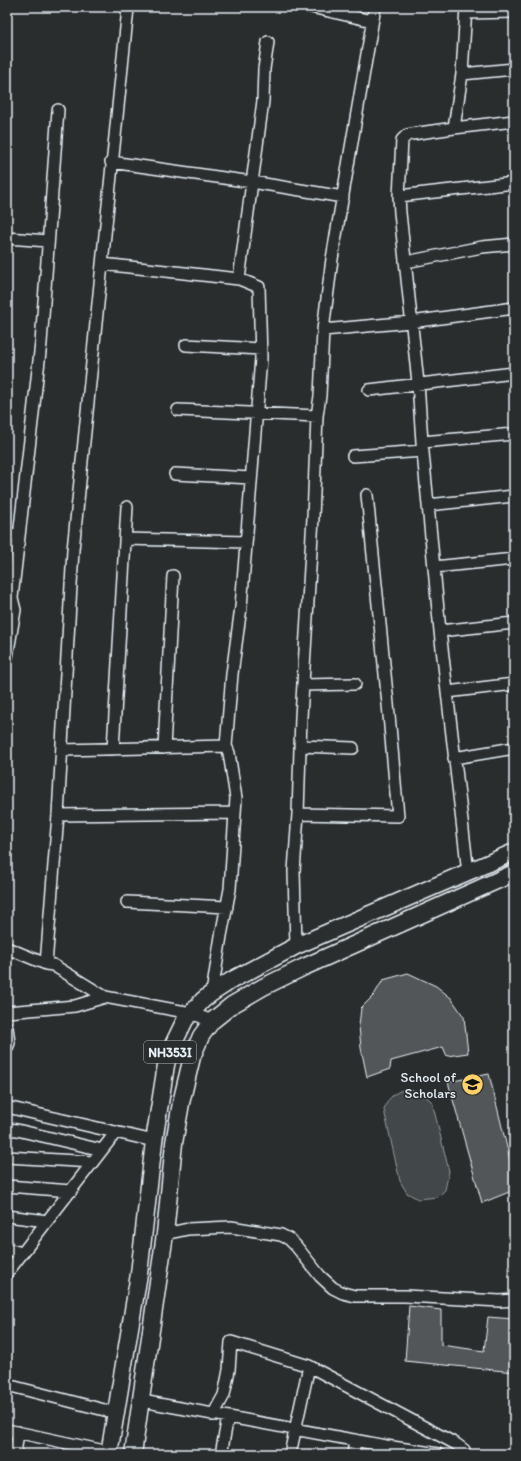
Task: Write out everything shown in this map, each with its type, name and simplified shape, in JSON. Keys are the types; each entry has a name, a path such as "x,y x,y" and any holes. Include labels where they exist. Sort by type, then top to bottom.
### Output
{"highway":[{"name":"NH353I","path":"109,1453 139,1274 154,1141 166,1065 170,1051 191,1013 203,1000 232,980 296,946 514,852"},
{"name":"NH353I","path":"133,1454 142,1401 165,1234 174,1143 181,1103 192,1057 201,1036 212,1020 232,1005 256,991 304,967 514,873"}],"street":[{"path":"315,7 372,21"},
{"path":"296,946 294,871 317,416 320,396 323,330 332,259 375,7"},
{"path":"46,964 58,815 73,550 111,162 128,8"},
{"path":"454,128 462,74 466,10 514,12"},
{"path":"239,279 263,101 264,69 268,42"},
{"path":"462,74 514,69"},
{"path":"7,657 14,610 10,598 19,536 41,343 58,110"},
{"path":"468,873 440,631 422,447 418,383 399,196 402,140 407,135 412,134 514,121"},
{"path":"111,162 252,182 343,197"},
{"path":"399,196 514,183"},
{"path":"7,238 48,241"},
{"path":"406,262 482,247 514,244"},
{"path":"102,264 239,279 259,287 261,349 241,607 232,674 226,746 229,753 236,798 230,889 212,993"},
{"path":"323,330 411,322 514,308"},
{"path":"186,345 261,349"},
{"path":"369,390 418,383 514,373"},
{"path":"178,410 317,416"},
{"path":"354,456 514,434"},
{"path":"175,474 251,478"},
{"path":"298,814 398,816 367,495"},
{"path":"428,505 514,496"},
{"path":"113,749 127,507"},
{"path":"7,533 19,536"},
{"path":"125,540 246,542"},
{"path":"434,568 514,559"},
{"path":"164,748 173,576"},
{"path":"440,631 514,623"},
{"path":"303,685 355,684"},
{"path":"447,692 514,684"},
{"path":"62,750 226,746"},
{"path":"300,746 353,748"},
{"path":"454,758 514,748"},
{"path":"58,815 235,813"},
{"path":"127,902 227,906"},
{"path":"7,948 46,964 53,965 105,997 191,1013 212,1020"},
{"path":"7,1012 75,1006 105,997"},
{"path":"7,1027 9,1044 7,1048"},
{"path":"7,1107 154,1141"},
{"path":"7,1129 102,1150"},
{"path":"7,1273 116,1132"},
{"path":"7,1157 93,1162"},
{"path":"7,1186 71,1191"},
{"path":"7,1216 48,1221"},
{"path":"165,1234 188,1229 231,1227 281,1235 293,1242 320,1276 333,1288 342,1293 355,1296 405,1296 500,1302 514,1300"},
{"path":"7,1249 22,1253"},
{"path":"214,1414 224,1395 229,1370 230,1342 309,1366 456,1444 464,1450 466,1454"},
{"path":"290,1454 309,1366"},
{"path":"7,1385 116,1413"},
{"path":"142,1401 355,1440 412,1452 438,1454"},
{"path":"221,1454 228,1417"},
{"path":"7,1430 109,1453"},
{"path":"15,1454 18,1432"},
{"path":"353,1454 355,1440"}],"shaded area":[{"path":"410,1089 422,1093 432,1102 449,1171 445,1190 438,1197 418,1199 407,1193 400,1181 384,1110 388,1101 393,1095"}],"building":[{"path":"408,973 436,986 451,998 464,1017 468,1053 447,1056 443,1047 391,1061 390,1069 367,1077 361,1048 359,1026 361,1008 374,995 383,980"},
{"path":"489,1074 514,1176 514,1190 482,1203 448,1082"},
{"path":"409,1306 441,1310 441,1345 484,1351 488,1317 514,1319 514,1372 405,1361"}],"place":[{"name":"School of Scholars","path":"472,1085"}]}
